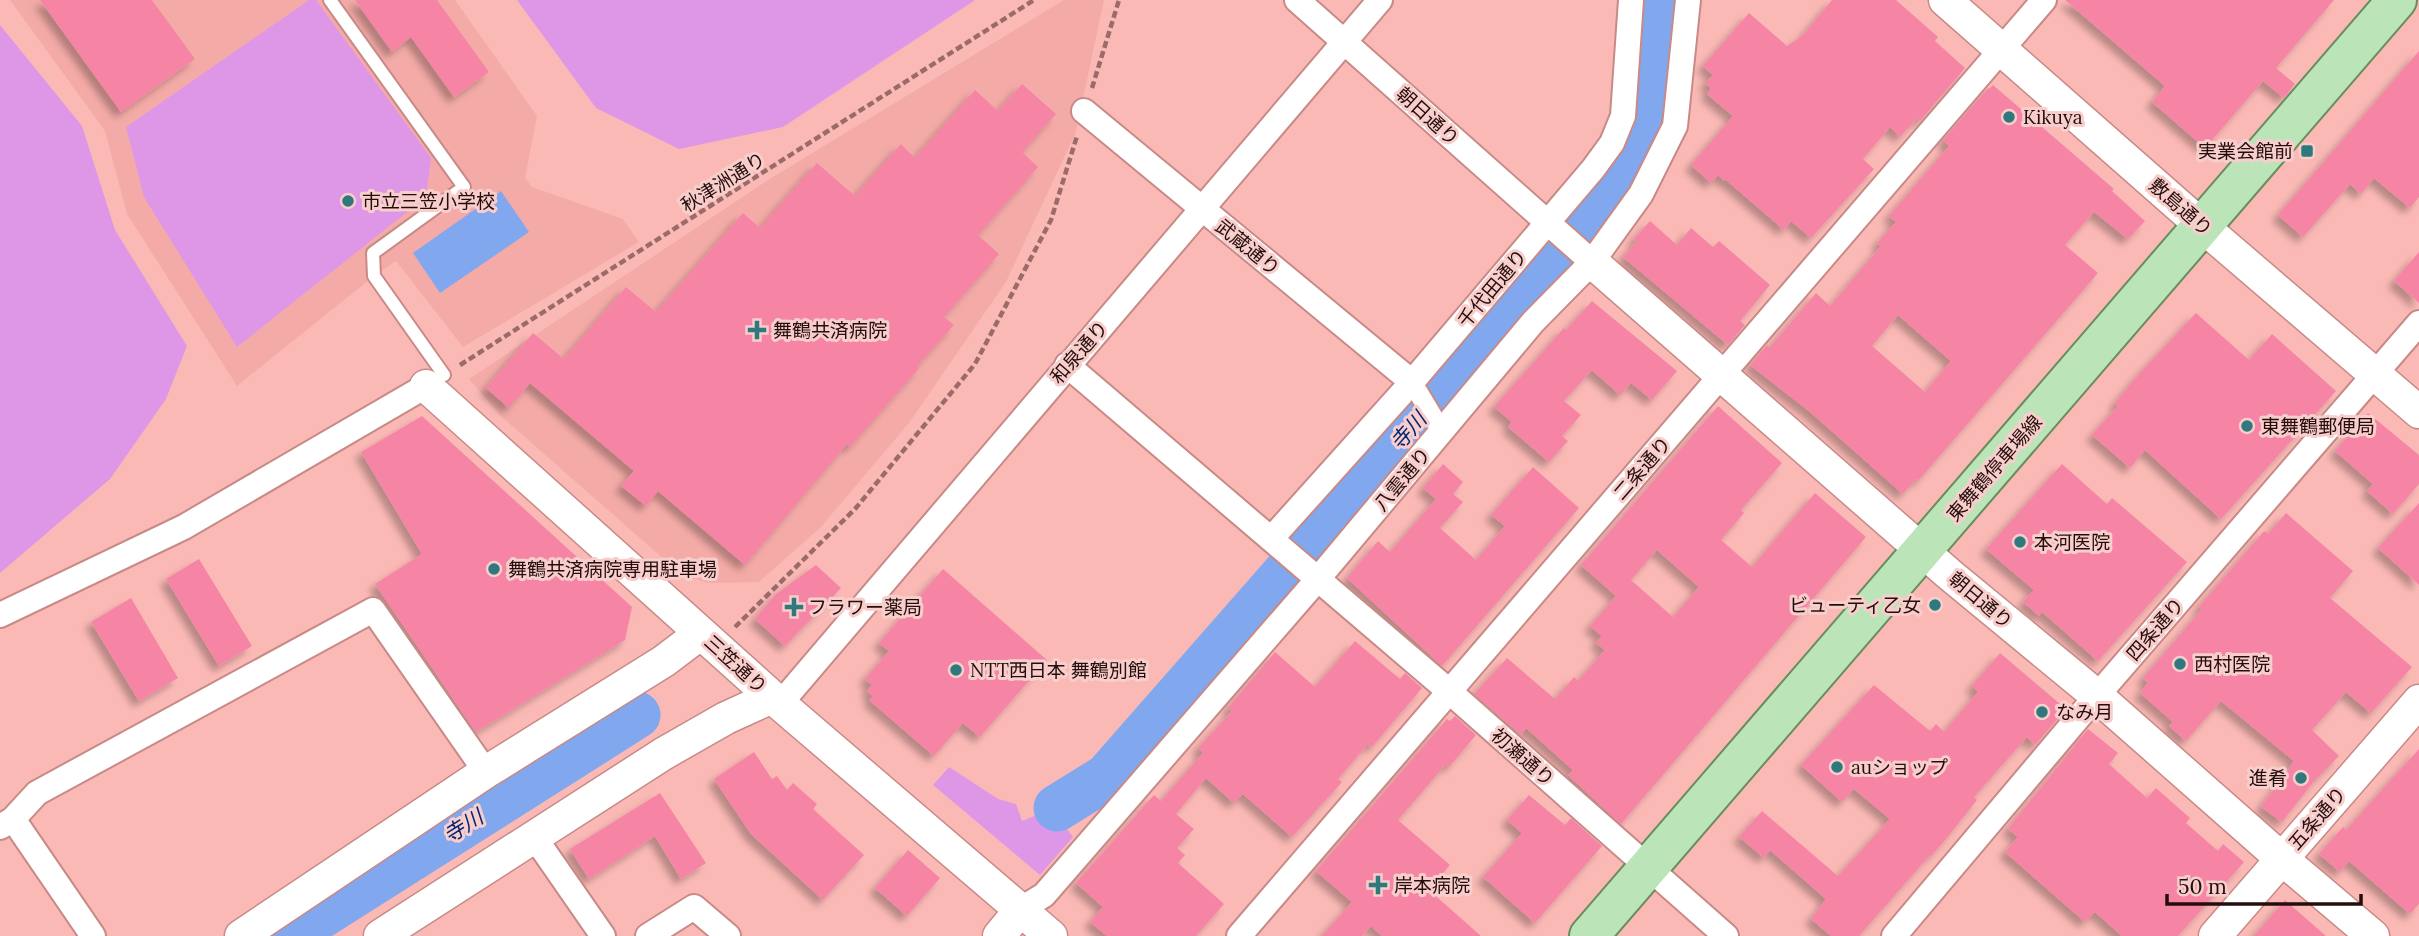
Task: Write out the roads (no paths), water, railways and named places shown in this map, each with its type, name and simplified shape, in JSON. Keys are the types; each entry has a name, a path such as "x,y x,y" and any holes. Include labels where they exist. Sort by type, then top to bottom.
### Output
{"main road":[{"name":"東舞鶴停車場線","path":"1589,936 2398,0"}],"street":[{"name":"朝日通り","path":"1297,0 1949,574 2097,696 2281,859 2373,936"},
{"name":"和泉通り","path":"776,701 1380,0"},
{"name":"千代田通り","path":"1276,543 1554,227 1612,143 1623,116 1631,0"},
{"name":"八雲通り","path":"1021,909 1044,895 1438,426 1533,322 1641,194 1675,126 1688,0"},
{"name":"敷島通り","path":"1945,0 2419,412"},
{"name":"二条通り","path":"1239,936 2044,0"},
{"name":"武蔵通り","path":"1084,111 1415,387"},
{"name":"四条通り","path":"1894,936 2419,323"},
{"path":"1068,365 1276,543"},
{"path":"0,615 184,527 435,380"},
{"name":"三笠通り","path":"435,380 776,701 1051,936"},
{"path":"1415,387 1438,426"},
{"name":"初瀬通り","path":"1276,543 1450,692 1726,936"},
{"path":"93,936 7,823 37,793 373,610 486,772"},
{"path":"242,936 486,772 664,661 701,633"},
{"path":"380,936 663,754 726,718 776,701"},
{"name":"五条通り","path":"2215,936 2419,701"},
{"path":"535,838 603,936"},
{"path":"648,936 694,907 728,936"},
{"path":"999,936 1021,909"}],"lane":[{"path":"330,0 464,187 373,253 374,276 435,380"}],"water":[{"path":"501,191 529,232 440,293 413,253"}],"waterway":[{"name":"寺川","path":"1057,808 1107,777 1557,264 1570,242 1629,176 1646,121 1660,35 1660,0"},
{"name":"寺川","path":"288,936 637,715"}],"place":[{"name":"Kikuya","path":"2009,117"},
{"name":"実業会館前","path":"2307,151"},
{"name":"市立三笠小学校","path":"348,201"},
{"name":"舞鶴共済病院","path":"757,330"},
{"name":"東舞鶴郵便局","path":"2247,426"},
{"name":"本河医院","path":"2020,542"},
{"name":"舞鶴共済病院専用駐車場","path":"494,569"},
{"name":"ビューティ乙女","path":"1935,605"},
{"name":"フラワー薬局","path":"794,607"},
{"name":"西村医院","path":"2180,664"},
{"name":"NTT西日本 舞鶴別館","path":"956,670"},
{"name":"なみ月","path":"2042,712"},
{"name":"auショップ","path":"1837,767"},
{"name":"進肴","path":"2301,778"},
{"name":"岸本病院","path":"1378,885"}]}
